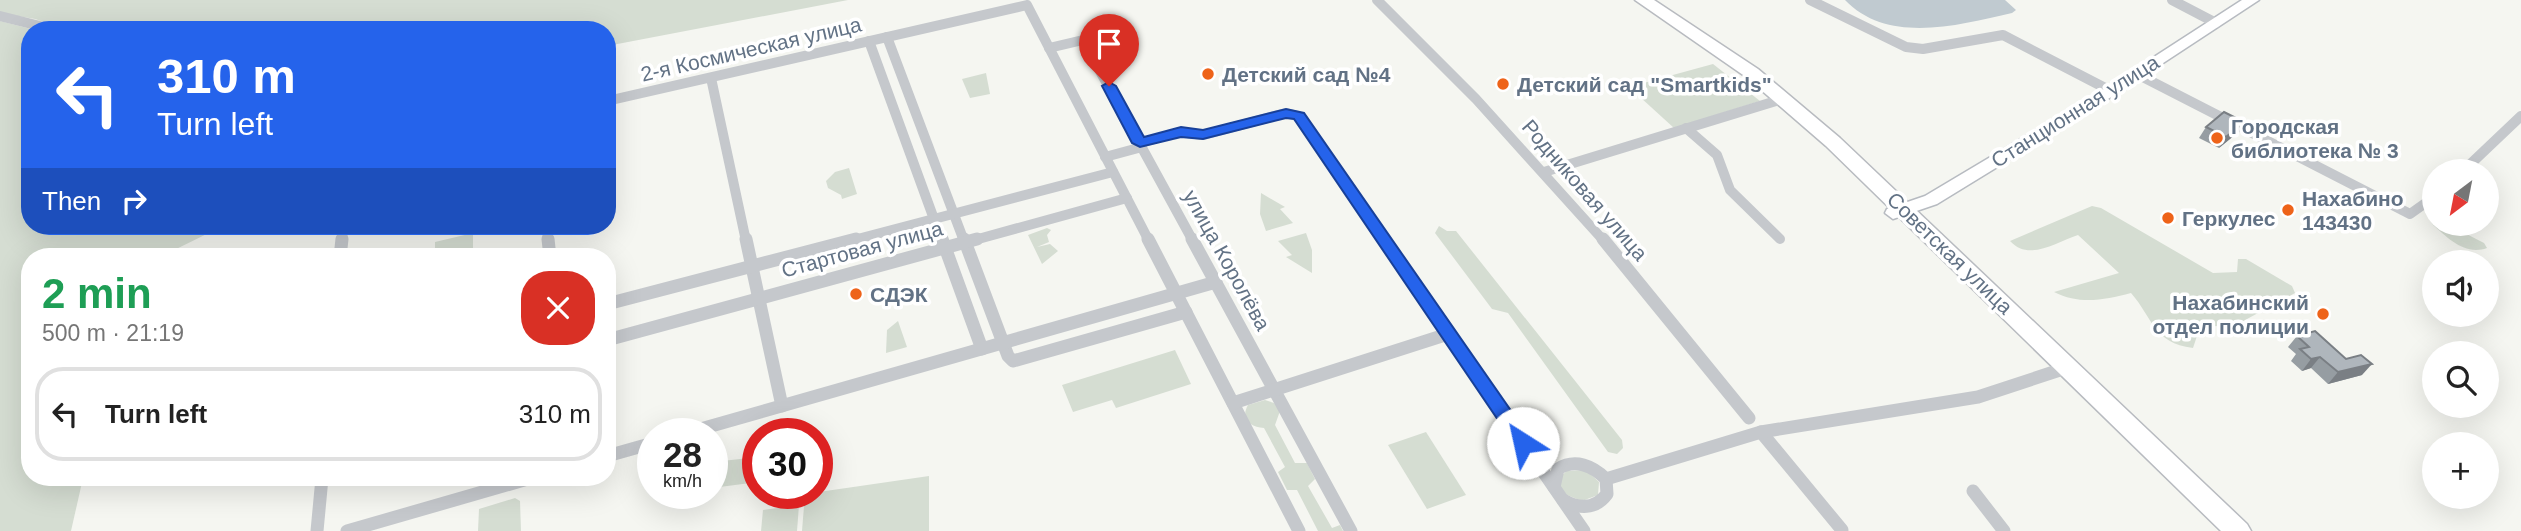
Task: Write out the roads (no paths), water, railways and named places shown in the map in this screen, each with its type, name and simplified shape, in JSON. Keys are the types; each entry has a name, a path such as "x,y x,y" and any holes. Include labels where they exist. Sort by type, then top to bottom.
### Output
{"main road":[{"name":"Советская улица","path":"1631,0 1776,101 1900,211"},
{"name":"Советская улица","path":"1643,0 1784,98 2062,370 2219,531"},
{"name":"Станционная улица","path":"1900,211 1931,200 2111,91 2252,0"},
{"name":"Советская улица","path":"2062,370 2238,531"}],"street":[{"name":"Родниковая улица","path":"1377,0 1431,52 1544,172 1695,348 1749,418"},
{"path":"1810,0 1906,47 1923,49 2003,35 2111,91"},
{"path":"2172,0 2216,23"},
{"name":"2-я Космическая улица","path":"616,99 1027,5 1049,48"},
{"path":"0,16 21,21"},
{"path":"887,37 1008,356 1013,361 1186,313"},
{"name":"улица Королёва","path":"1049,48 1083,40 1351,531"},
{"path":"869,41 982,349"},
{"path":"1049,48 1299,531"},
{"path":"2137,74 2410,214 2422,206"},
{"path":"711,78 782,406"},
{"path":"1544,172 1776,101"},
{"path":"1105,157 1181,132 1203,135 1286,113 1298,116 1584,531"},
{"path":"2476,159 2521,116"},
{"path":"1686,128 1717,155 1730,190 1780,239"},
{"name":"Стартовая улица","path":"616,302 1113,172"},
{"name":"Стартовая улица","path":"616,338 1127,198"},
{"path":"728,421 1216,282"},
{"path":"1233,403 1448,334"},
{"path":"1606,479 1761,432 1930,407 1978,397 2062,370"},
{"path":"1761,432 1842,530"},
{"path":"616,453 637,448"},
{"path":"1573,463 1592,466 1606,479 1607,494 1597,505 1579,507 1558,493 1558,469 1573,463"},
{"path":"317,531 320,486"},
{"path":"347,531 503,486"},
{"path":"1973,491 2004,531"}],"place":[{"name":"Детский сад №4","path":"1208,74"},
{"name":"Детский сад \"Smartkids\"","path":"1503,84"},
{"name":"Городская библиотека № 3","path":"2217,138"},
{"name":"Нахабино 143430","path":"2288,210"},
{"name":"Геркулес","path":"2168,218"},
{"name":"СДЭК","path":"856,294"},
{"name":"Нахабинский отдел полиции","path":"2323,314"}]}
